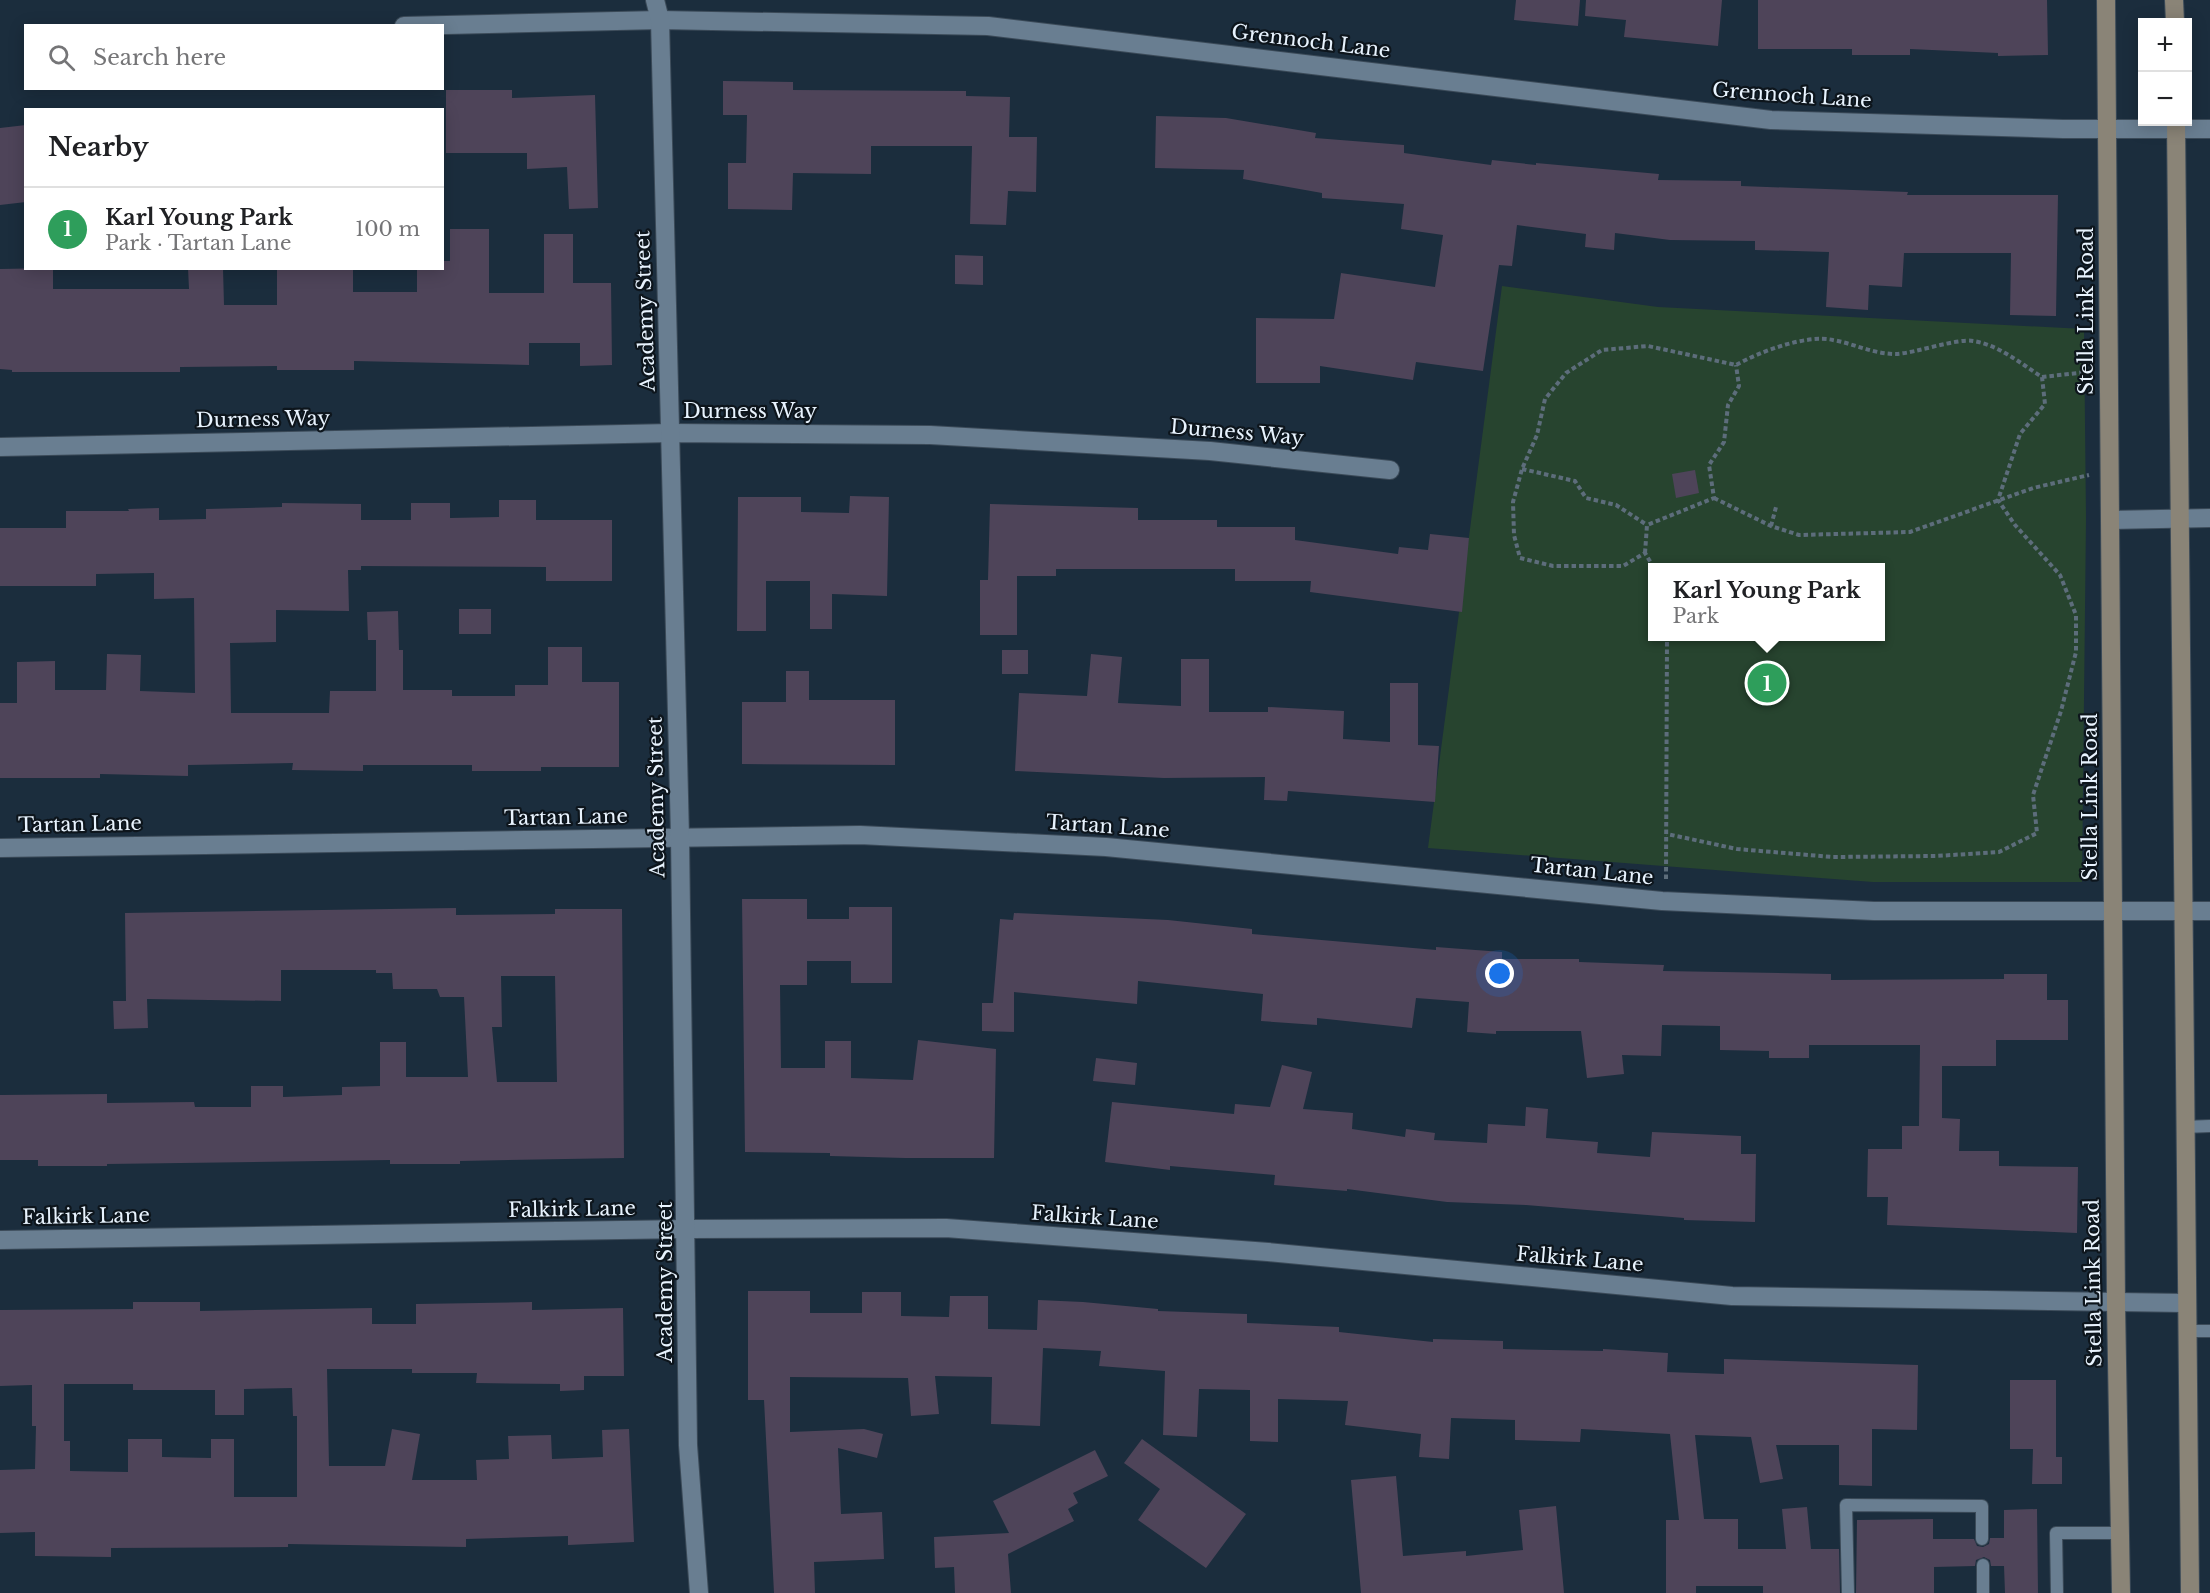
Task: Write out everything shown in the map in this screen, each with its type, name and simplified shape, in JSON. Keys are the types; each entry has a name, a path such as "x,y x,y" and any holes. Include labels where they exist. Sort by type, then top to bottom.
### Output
{"main road":[{"name":"Stella Link Road","path":"2106,0 2116,1304 2121,1593"},
{"path":"2174,0 2175,18"},
{"path":"2176,126 2185,1303 2190,1593"}],"street":[{"name":"Academy Street","path":"655,0 660,20 671,433 687,1229 688,1445 699,1593"},
{"name":"Grennoch Lane","path":"444,25 660,20 988,26 1771,120 2107,129 2159,126"},
{"name":"Grennoch Lane","path":"2184,126 2210,129"},
{"name":"Durness Way","path":"0,447 671,433 930,435 1210,451 1390,470"},
{"path":"2110,520 2210,518"},
{"name":"Tartan Lane","path":"0,848 860,835 1106,847 1662,901 1874,911 2113,913 2210,911"},
{"name":"Falkirk Lane","path":"0,1240 687,1229 946,1228 1268,1252 1732,1296 2116,1304 2185,1303"}],"lane":[{"path":"2184,1126 2210,1126"},
{"path":"2186,1331 2210,1331"},
{"path":"1848,1593 1846,1505 1982,1506 1982,1539"},
{"path":"2057,1593 2056,1533 2120,1533"},
{"path":"1983,1565 1983,1593"}],"path":[{"path":"1645,554 1623,566 1553,566 1520,558 1514,535 1513,502 1522,469 1537,435 1545,399 1566,373 1602,350 1648,346 1736,365 1754,355 1808,341 1830,339 1873,352 1897,354 1970,340 1998,347 2042,377 2109,369"},
{"path":"1714,498 1709,465 1724,442 1728,405 1739,386 1736,365"},
{"path":"1998,500 2020,434 2045,404 2042,377"},
{"path":"1522,469 1575,481 1586,498 1616,505 1647,525"},
{"path":"1647,525 1714,498 1771,526 1799,535 1910,532 2033,488 2110,471"},
{"path":"1667,834 1737,849 1845,857 1999,852 2037,833 2033,795 2061,711 2076,652 2076,615 2060,575 2015,525 1998,500"},
{"path":"1771,526 1776,507"},
{"path":"1647,525 1645,554 1651,563"},
{"path":"1662,901 1667,871 1667,641"}],"green space":[{"path":"1502,286 1658,307 2084,329 2086,518 2082,882 1873,882 1428,848"}],"building":[{"path":"1516,0 1580,0 1578,26 1514,20"},
{"path":"1586,0 1722,0 1718,46 1624,37 1626,20 1585,16"},
{"path":"1758,0 2047,0 2048,55 1998,56 1998,53 1910,49 1910,55 1852,55 1852,49 1758,49"},
{"path":"723,81 793,82 793,90 966,91 966,96 1010,97 1009,137 1037,137 1036,192 1008,191 1006,225 970,224 972,146 871,146 871,174 793,173 792,210 728,209 728,163 746,163 747,115 723,115"},
{"path":"446,90 512,90 512,98 595,95 598,208 569,209 567,167 527,169 527,153 446,153"},
{"path":"1156,116 1226,118 1316,133 1315,138 1404,145 1404,153 1491,165 1492,160 1659,174 1658,180 1741,181 1741,186 1908,192 1907,195 2058,195 2056,316 2010,315 2011,253 1904,253 1902,287 1869,285 1868,310 1826,307 1829,252 1755,250 1755,241 1670,240 1615,233 1614,250 1585,247 1586,234 1517,225 1512,266 1499,265 1483,371 1416,362 1413,380 1320,366 1320,383 1256,383 1256,318 1334,319 1341,273 1435,287 1443,235 1401,229 1404,204 1322,198 1322,193 1243,179 1244,170 1155,168"},
{"path":"24,125 24,202 0,205 0,128"},
{"path":"450,229 489,229 489,293 544,293 544,234 573,234 573,283 611,283 612,365 580,366 580,343 529,343 529,365 354,361 354,370 277,370 277,366 180,367 180,372 12,372 12,370 0,369 0,269 53,270 53,289 189,289 188,270 223,270 224,305 277,305 277,270 353,270 353,292 417,292 417,270 444,270 444,261 450,261"},
{"path":"955,255 983,256 983,285 955,284"},
{"path":"1695,470 1699,493 1676,498 1672,474"},
{"path":"850,496 889,497 887,596 832,594 832,629 810,629 810,581 766,581 766,631 737,631 738,497 801,497 801,512 849,513"},
{"path":"499,500 536,500 536,520 612,520 612,581 546,581 546,567 361,566 361,570 348,570 349,611 276,610 276,642 230,643 231,713 329,713 330,691 376,691 376,640 368,640 367,612 398,611 399,650 403,650 403,690 452,690 452,696 515,696 515,685 548,685 548,647 582,647 582,682 619,682 619,767 541,767 541,771 472,771 472,765 363,765 363,771 292,770 293,763 188,765 188,776 100,774 100,778 0,778 0,703 17,703 17,662 55,661 55,690 106,690 107,654 141,655 140,691 195,693 194,598 154,599 154,573 96,574 96,586 0,586 0,528 66,528 66,511 129,511 128,509 159,508 159,520 206,519 206,509 282,507 282,503 361,504 361,520 411,520 411,503 450,503 450,518 499,517"},
{"path":"990,504 1138,508 1138,520 1217,520 1217,527 1295,527 1295,540 1398,554 1399,547 1428,550 1430,534 1469,538 1462,612 1310,592 1311,581 1235,581 1235,569 1056,569 1056,576 1017,576 1017,635 980,635 980,580 988,580"},
{"path":"459,609 491,609 491,634 459,634"},
{"path":"1002,650 1028,650 1028,674 1002,674"},
{"path":"1091,654 1122,657 1118,703 1181,706 1181,659 1209,659 1209,712 1268,712 1268,707 1344,711 1343,739 1390,742 1390,683 1418,683 1418,745 1439,746 1435,802 1288,791 1287,801 1264,800 1265,777 1164,778 1015,771 1019,693 1087,696"},
{"path":"786,671 809,671 809,700 895,700 895,765 742,764 742,702 786,702"},
{"path":"742,899 807,899 807,919 849,919 849,907 892,907 892,983 851,983 851,961 807,961 807,985 780,985 781,1068 825,1068 825,1041 851,1041 851,1078 913,1080 918,1040 996,1049 994,1158 905,1158 830,1156 830,1153 745,1152"},
{"path":"456,908 456,915 555,914 555,909 622,909 624,1158 460,1161 460,1164 390,1164 390,1160 107,1164 107,1166 38,1166 38,1160 0,1160 0,1095 107,1094 107,1103 194,1102 195,1107 251,1107 251,1086 283,1086 283,1097 342,1095 342,1087 380,1086 380,1042 406,1042 406,1077 468,1077 464,997 440,997 437,989 393,989 392,973 376,973 376,970 281,970 281,1001 147,999 148,1028 114,1029 113,1001 126,1001 125,913","holes":["501,976 555,976 557,1082 497,1082 492,1027 502,1027"]},
{"path":"1014,913 1168,920 1252,929 1252,934 1436,950 1436,947 1502,952 1502,959 1579,959 1579,962 1664,965 1663,971 1831,974 1831,980 2004,979 2004,974 2047,974 2047,1000 2068,1000 2068,1040 1996,1040 1996,1066 1942,1066 1942,1118 1960,1119 1959,1151 1999,1151 1999,1166 2078,1167 2077,1233 1887,1225 1888,1197 1867,1197 1868,1149 1902,1149 1902,1126 1919,1126 1920,1045 1809,1045 1809,1058 1769,1058 1769,1051 1720,1050 1720,1026 1662,1025 1661,1056 1622,1055 1624,1074 1587,1078 1581,1031 1496,1031 1496,1034 1467,1032 1469,1002 1416,998 1412,1028 1317,1018 1317,1025 1261,1021 1263,994 1138,981 1137,1004 1014,992 1014,1032 982,1031 982,1003 993,1003 1000,919 1013,920"},
{"path":"1096,1058 1137,1063 1135,1085 1093,1081"},
{"path":"1282,1065 1312,1072 1303,1109 1353,1113 1352,1129 1405,1137 1406,1129 1435,1133 1434,1140 1487,1143 1488,1124 1525,1126 1526,1107 1548,1109 1546,1138 1598,1142 1597,1153 1650,1157 1652,1132 1741,1136 1741,1154 1756,1154 1755,1222 1684,1220 1684,1218 1526,1205 1447,1202 1347,1189 1347,1191 1274,1185 1275,1175 1170,1166 1170,1170 1105,1162 1112,1102 1234,1114 1235,1104 1270,1107"},
{"path":"748,1291 810,1291 810,1313 862,1313 862,1292 901,1292 901,1316 949,1317 950,1296 988,1296 988,1329 1037,1330 1038,1300 1083,1302 1158,1309 1158,1311 1247,1314 1247,1323 1339,1327 1339,1332 1433,1342 1433,1339 1503,1341 1503,1349 1603,1351 1603,1349 1668,1353 1667,1372 1724,1374 1724,1359 1918,1365 1917,1430 1872,1429 1872,1486 1839,1485 1839,1445 1776,1445 1783,1479 1760,1483 1751,1437 1695,1435 1704,1519 1738,1519 1738,1549 1786,1549 1782,1509 1807,1507 1811,1549 1839,1549 1840,1593 1763,1593 1763,1586 1696,1586 1696,1593 1666,1593 1666,1520 1679,1520 1670,1434 1581,1429 1580,1442 1515,1440 1515,1420 1451,1418 1449,1459 1419,1457 1421,1434 1345,1425 1348,1401 1278,1399 1278,1442 1250,1441 1250,1390 1199,1389 1197,1437 1163,1435 1165,1371 1099,1366 1101,1351 1043,1348 1040,1426 991,1424 992,1377 935,1376 939,1414 911,1416 908,1378 790,1377 790,1432 864,1429 883,1434 877,1458 838,1448 841,1514 882,1512 884,1559 814,1562 815,1593 774,1593 764,1400 748,1400"},
{"path":"133,1302 200,1302 200,1311 372,1308 372,1324 416,1324 416,1304 532,1302 532,1310 623,1308 624,1376 584,1376 584,1390 560,1391 560,1384 476,1383 477,1373 412,1373 412,1369 327,1369 329,1466 385,1466 392,1429 420,1434 412,1480 477,1480 476,1460 509,1459 508,1436 551,1435 552,1459 603,1457 602,1430 629,1429 634,1542 568,1545 568,1536 466,1539 466,1547 288,1544 288,1547 111,1548 111,1557 35,1556 35,1532 0,1533 0,1470 35,1469 36,1426 32,1426 32,1385 0,1386 0,1310 133,1309","holes":["64,1384 133,1384 133,1390 215,1390 215,1415 244,1415 244,1389 292,1388 293,1416 297,1416 297,1497 234,1497 234,1439 211,1439 211,1458 162,1457 162,1439 128,1439 128,1472 70,1471 70,1441 64,1441"]},
{"path":"2010,1380 2056,1380 2056,1457 2062,1457 2062,1484 2032,1484 2033,1449 2010,1449"},
{"path":"1142,1439 1246,1514 1206,1568 1138,1520 1160,1489 1124,1463"},
{"path":"1095,1450 1108,1476 1073,1493 1078,1503 1068,1509 1074,1521 1008,1554 1011,1593 955,1593 954,1567 935,1568 934,1537 1009,1533 993,1501"},
{"path":"1396,1476 1403,1556 1466,1551 1466,1556 1523,1550 1519,1510 1556,1506 1564,1593 1361,1593 1351,1480"},
{"path":"2037,1509 2038,1593 2005,1593 2004,1566 1991,1566 1990,1560 1984,1557 1976,1560 1975,1566 1934,1567 1934,1593 1856,1593 1857,1520 1933,1519 1933,1539 1974,1539 1977,1546 1983,1547 1989,1544 1990,1538 2004,1538 2004,1510"}],"place":[{"name":"Karl Young Park","path":"1767,683"}]}
